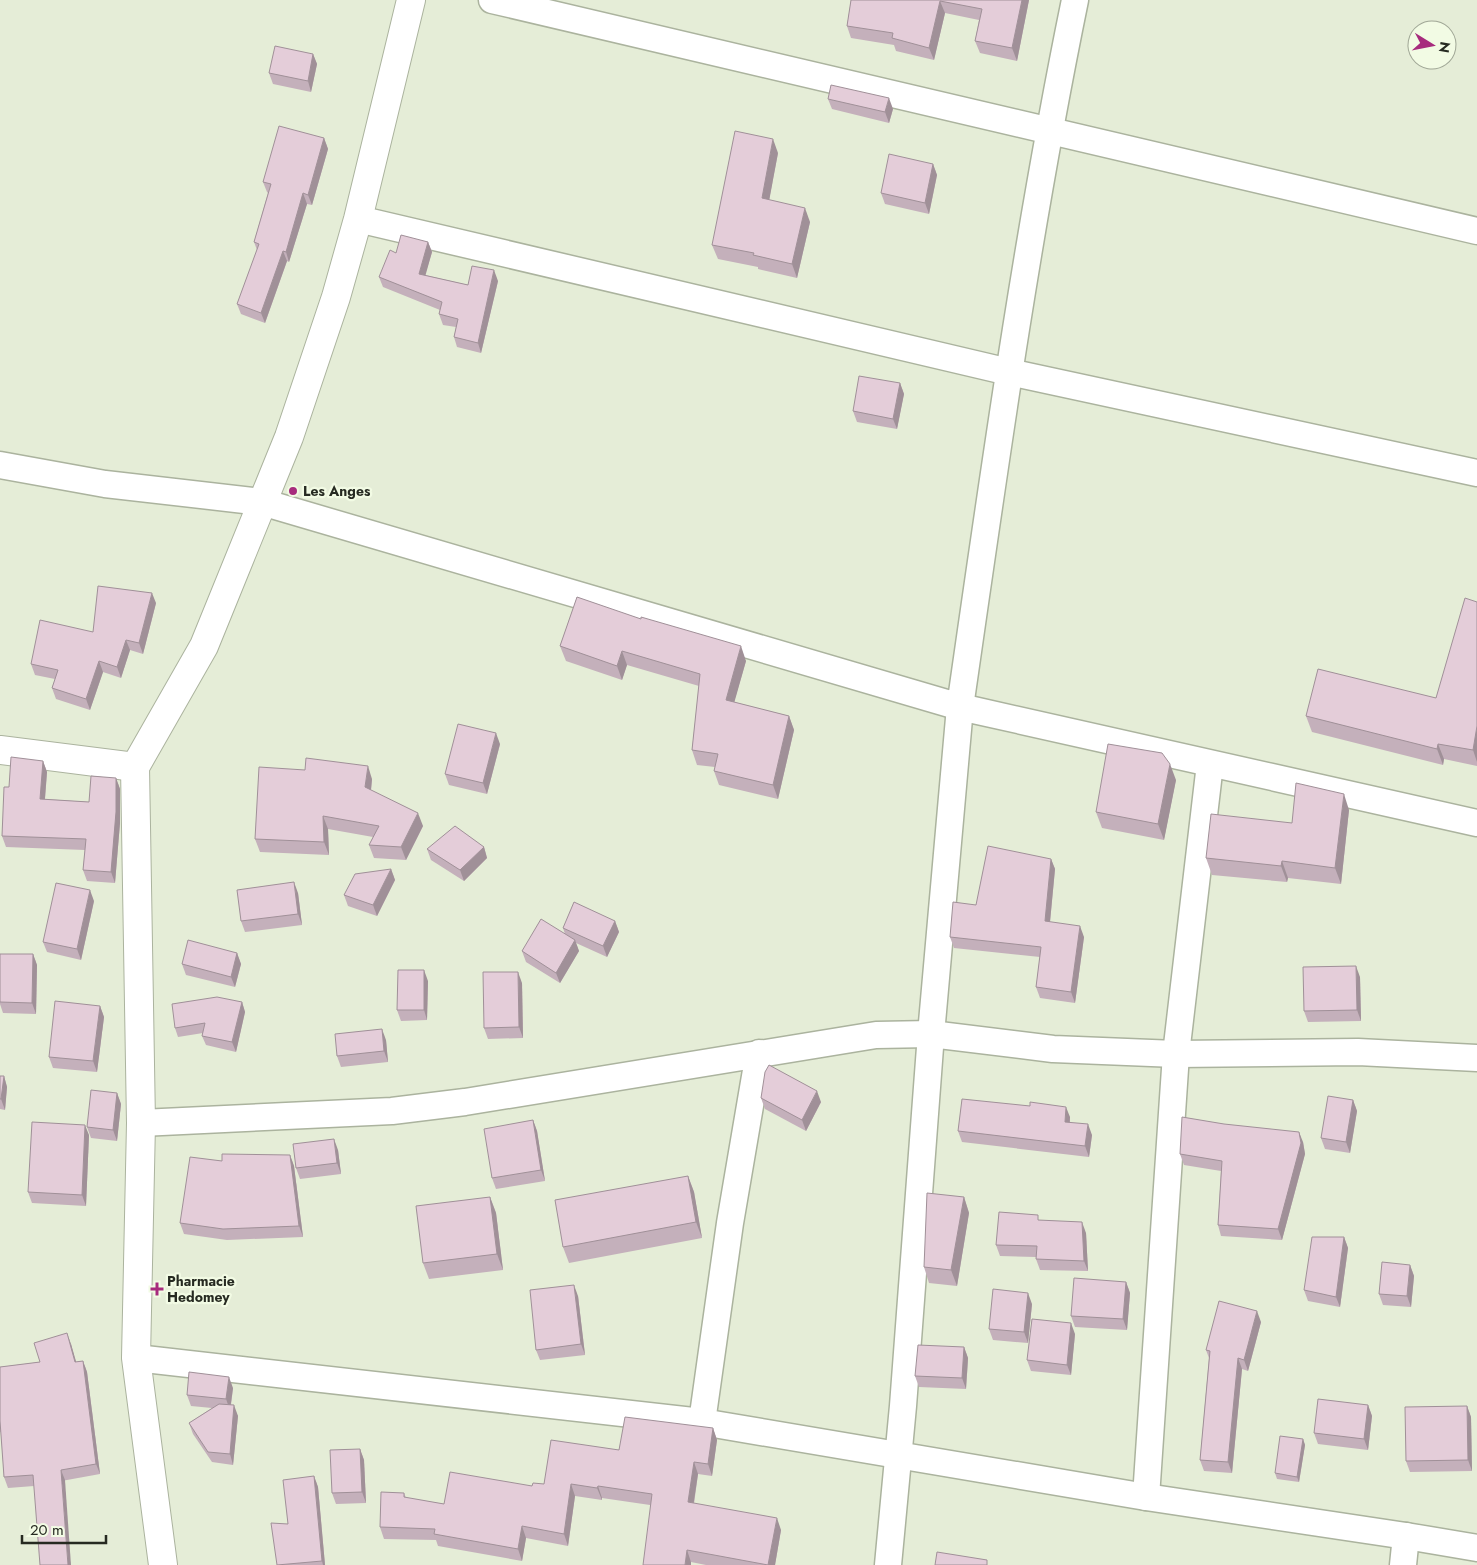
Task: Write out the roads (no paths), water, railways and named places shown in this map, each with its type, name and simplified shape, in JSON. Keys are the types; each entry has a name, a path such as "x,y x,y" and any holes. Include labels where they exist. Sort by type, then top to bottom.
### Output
{"street":[{"path":"163,1565 136,1358 141,1123 136,767 204,646 289,437 314,364 358,219 412,0"},
{"path":"492,0 1048,129 1477,232"},
{"path":"888,1565 930,1034 960,707 1009,372 1048,129 1075,0"},
{"path":"358,219 1009,372 1477,473"},
{"path":"0,466 106,484 262,502 960,707 1477,823"},
{"path":"0,750 136,767"},
{"path":"1146,1497 1176,1054 1210,764"},
{"path":"141,1123 392,1111 465,1102 759,1053 876,1036 930,1034 1052,1049 1176,1054 1358,1052 1477,1058"},
{"path":"702,1422 730,1223 759,1053"},
{"path":"136,1358 702,1422 1146,1497 1477,1548"},
{"path":"1403,1565 1406,1536"}],"place":[{"name":"Les Anges","path":"293,491"},
{"name":"Pharmacie Hedomey","path":"157,1289"}]}
